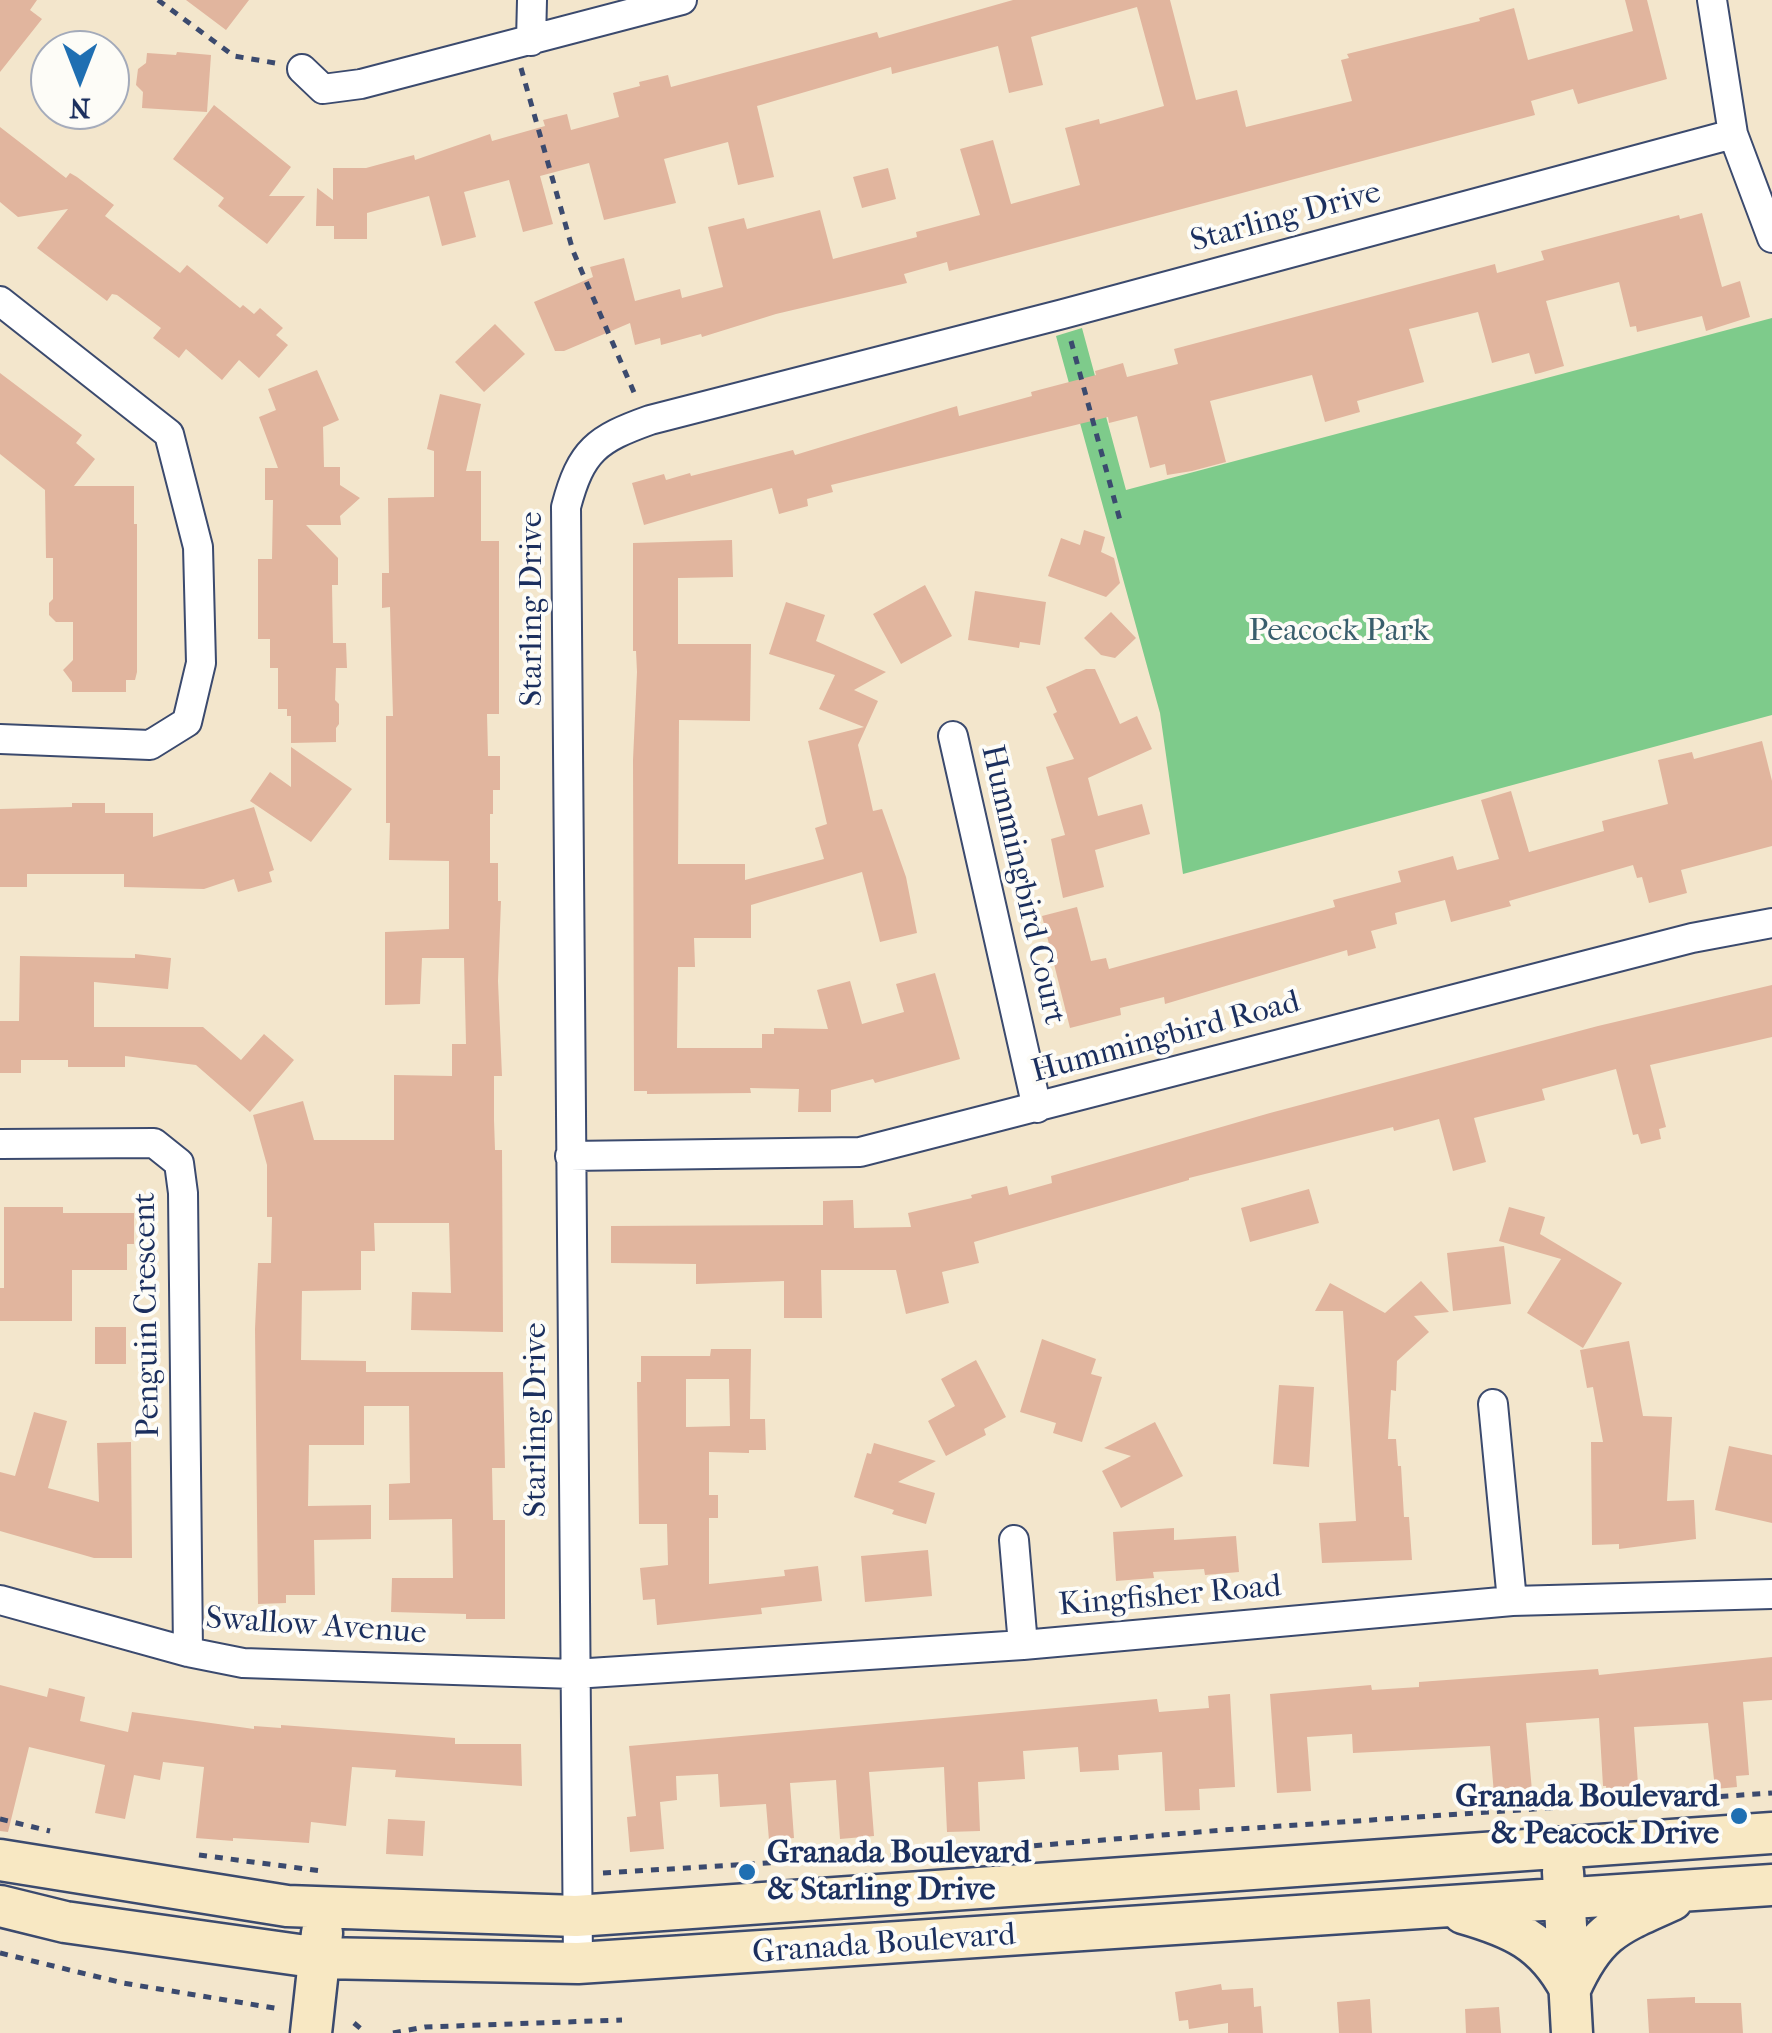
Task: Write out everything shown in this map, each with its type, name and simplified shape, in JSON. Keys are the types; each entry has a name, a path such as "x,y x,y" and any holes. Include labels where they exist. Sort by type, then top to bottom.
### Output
{"main road":[{"name":"Granada Boulevard","path":"0,1860 156,1888 288,1906 329,1889 576,1916 1772,1833"},
{"path":"1561,1848 1572,2033"},
{"name":"Granada Boulevard","path":"0,1906 65,1922 320,1958 578,1964 1772,1885"},
{"path":"296,2021 320,1958 329,1889"},
{"path":"1570,1989 1582,1962 1613,1927 1692,1890"},
{"path":"1444,1907 1518,1933 1554,1960 1570,1989"}],"street":[{"path":"526,53 532,0"},
{"path":"302,68 324,90 361,84 526,53 682,0"},
{"path":"1712,0 1734,134 1772,238"},
{"name":"Starling Drive","path":"578,1964 566,506 583,457 608,435 650,420 1734,134"},
{"path":"0,301 169,434 198,546 202,663 187,722 150,745 0,739"},
{"name":"Hummingbird Court","path":"953,736 1037,1108"},
{"name":"Hummingbird Road","path":"570,1156 860,1152 1692,938 1772,923"},
{"name":"Penguin Crescent","path":"0,1144 154,1143 180,1163 188,1652"},
{"path":"1493,1404 1512,1601"},
{"path":"1014,1540 1024,1646"},
{"name":"Kingfisher Road","path":"574,1674 1024,1646 1512,1601 1772,1594"},
{"name":"Swallow Avenue","path":"0,1600 188,1652 243,1663 574,1674"}],"path":[{"path":"158,0 234,56 302,68"},
{"path":"526,53 573,251 639,402"},
{"path":"1063,314 1120,524"},
{"path":"576,1876 1772,1793"},
{"path":"0,1819 55,1832"},
{"path":"188,1853 329,1889"},
{"path":"0,1954 296,2021"},
{"path":"393,2033 426,2027 622,2020"},
{"path":"354,2024 366,2033"}],"green space":[{"name":"Peacock Park","path":"1772,318 1772,715 1183,874 1160,713 1056,336 1082,328 1126,490"}],"building":[{"path":"0,0 37,0 30,10 42,19 0,72"},
{"path":"186,0 249,0 226,30"},
{"path":"1013,0 1170,0 1196,100 1237,90 1246,127 1352,101 1341,60 1349,58 1347,54 1480,21 1479,18 1514,8 1528,60 1633,31 1625,0 1647,0 1667,79 1578,104 1573,89 1531,101 1535,115 949,271 947,262 904,274 907,283 661,345 660,338 635,345 630,323 564,351 555,351 534,302 593,277 590,267 624,258 635,301 680,289 682,298 723,287 708,227 744,218 747,229 820,210 833,259 917,237 916,232 980,215 960,149 993,140 1011,204 1080,185 1065,128 1099,119 1100,124 1164,106 1137,7 1031,37 1043,85 1009,93 998,46 892,74 891,67 757,106 774,177 738,185 728,142 664,159 676,203 604,220 589,163 540,176 553,224 523,232 509,180 464,192 476,237 442,246 429,196 367,213 367,239 334,239 334,226 316,226 317,188 333,200 333,168 366,168 414,155 415,160 490,134 492,141 545,126 543,120 567,114 571,130 619,117 613,93 640,86 639,82 668,75 671,87 877,32 879,38"},
{"path":"147,53 211,55 207,112 142,108 143,92 136,85 138,69 146,63"},
{"path":"214,105 291,167 269,196 305,196 267,244 218,206 224,198 173,159"},
{"path":"0,127 66,178 70,173 114,205 105,216 180,273 187,265 240,308 243,305 254,314 260,308 283,328 276,335 288,345 259,378 239,360 222,380 186,349 179,358 153,338 161,328 117,295 112,294 107,301 37,248 68,209 18,217 0,202"},
{"path":"888,168 896,199 862,208 853,177"},
{"path":"1702,213 1722,287 1740,281 1750,317 1706,331 1702,316 1637,332 1636,326 1630,327 1619,282 1546,301 1564,366 1535,374 1529,353 1492,363 1478,312 1409,329 1424,382 1357,401 1360,412 1325,422 1312,375 1210,401 1226,462 1192,471 1167,475 1165,464 1150,468 1137,416 1109,423 1108,417 831,485 833,492 807,499 808,506 779,514 772,488 644,525 632,483 664,474 666,480 690,473 691,476 793,450 795,455 957,406 959,416 1032,396 1031,392 1096,375 1095,371 1123,363 1127,377 1178,364 1174,349 1495,264 1497,273 1544,260 1541,251 1679,215 1680,219"},
{"path":"495,324 525,354 484,392 455,362"},
{"path":"317,370 339,420 323,427 324,467 340,467 340,485 360,498 340,516 341,525 306,525 338,558 338,585 332,585 333,643 346,643 347,668 336,668 336,742 291,743 291,716 287,716 287,709 278,709 278,668 270,668 270,639 258,639 258,559 272,559 273,500 265,500 265,468 278,468 259,417 276,410 268,389"},
{"path":"0,373 82,435 76,443 95,459 74,486 134,486 137,672 135,680 126,680 126,692 72,692 72,682 63,670 73,660 73,622 56,622 49,615 53,558 46,558 45,490 0,454"},
{"path":"440,394 481,404 466,471 481,471 481,541 499,541 499,714 487,714 488,756 500,756 500,790 493,790 490,814 490,863 498,863 501,901 498,981 502,1076 494,1076 494,1120 495,1150 502,1150 503,1332 411,1330 412,1292 451,1293 449,1223 374,1223 375,1251 361,1251 361,1290 302,1291 301,1360 366,1361 366,1372 503,1372 505,1468 492,1468 493,1520 505,1520 505,1619 391,1612 392,1578 453,1578 452,1519 389,1520 389,1484 410,1483 409,1406 364,1406 364,1445 309,1445 308,1506 371,1505 371,1539 314,1540 315,1595 286,1595 286,1603 258,1604 255,1329 258,1263 271,1263 272,1217 267,1217 267,1165 253,1115 303,1101 314,1140 394,1140 394,1075 452,1076 452,1044 466,1044 464,958 422,958 420,1004 385,1005 385,932 449,929 449,861 389,860 386,716 393,716 390,607 382,608 382,573 389,573 388,498 434,497 434,451 427,449"},
{"path":"1084,530 1105,537 1101,552 1114,558 1120,583 1106,597 1048,576 1061,538 1080,545"},
{"path":"732,540 733,577 678,578 678,644 751,644 750,721 679,720 678,864 745,864 745,880 824,859 815,828 827,824 808,741 864,727 819,709 835,675 769,654 786,602 825,615 816,641 886,672 854,690 878,701 858,745 873,811 882,809 906,877 917,933 880,942 862,872 751,905 751,938 694,938 695,967 678,967 677,1048 762,1048 762,1034 774,1034 774,1028 828,1029 817,990 850,981 862,1024 904,1012 896,984 935,973 960,1059 875,1083 873,1079 831,1090 831,1112 798,1112 799,1089 750,1088 751,1093 634,1091 633,760 637,672 633,651 633,543"},
{"path":"925,585 952,636 901,664 873,614"},
{"path":"975,591 1046,602 1040,645 1020,642 1019,648 968,640"},
{"path":"1111,612 1136,638 1115,658 1101,655 1084,638"},
{"path":"1086,669 1095,669 1120,724 1137,716 1152,749 1088,778 1098,816 1142,804 1150,834 1095,850 1104,887 1063,898 1051,839 1065,835 1046,767 1074,759 1053,714 1057,712 1046,687"},
{"path":"1762,741 1772,781 1772,846 1681,870 1687,893 1649,903 1642,877 1637,878 1633,865 1451,922 1445,900 1395,913 1397,924 1371,931 1376,948 1348,956 1347,950 1165,1004 1164,997 1120,1008 1121,1015 1070,1028 1042,916 1077,907 1091,961 1106,958 1109,969 1335,907 1333,900 1401,882 1398,871 1453,856 1457,870 1499,859 1481,800 1511,791 1529,852 1604,831 1602,821 1668,804 1658,760 1692,752 1694,759"},
{"path":"291,747 352,789 311,842 250,801 270,772 291,787"},
{"path":"72,803 105,803 105,813 153,813 153,837 254,807 274,870 269,872 272,882 238,892 234,879 204,889 124,887 124,874 27,874 27,887 0,887 0,809 72,807"},
{"path":"135,954 171,958 168,989 94,982 94,1027 203,1027 241,1060 264,1034 294,1060 250,1112 196,1065 125,1056 125,1067 68,1067 68,1060 21,1060 21,1073 0,1073 0,1021 19,1021 20,956 135,958"},
{"path":"1772,985 1772,1037 1650,1065 1666,1127 1659,1129 1661,1139 1641,1144 1638,1134 1633,1135 1616,1069 1542,1089 1545,1100 1474,1118 1486,1162 1453,1171 1439,1119 1189,1178 974,1242 979,1263 942,1272 949,1303 906,1314 896,1270 821,1270 822,1318 784,1318 784,1281 696,1284 696,1264 611,1263 611,1226 823,1225 823,1201 853,1200 854,1228 911,1227 908,1213 972,1198 971,1195 1007,1186 1009,1195 1052,1183 1051,1176 1270,1113 1598,1026"},
{"path":"1309,1189 1319,1223 1250,1242 1241,1208"},
{"path":"4,1207 63,1207 63,1213 134,1213 134,1244 127,1244 127,1270 72,1270 72,1321 0,1321"},
{"path":"1509,1207 1545,1217 1540,1234 1622,1283 1583,1348 1527,1313 1561,1259 1499,1241"},
{"path":"1504,1246 1511,1304 1453,1311 1447,1253"},
{"path":"1421,1281 1449,1312 1414,1316 1429,1332 1397,1361 1396,1391 1391,1390 1388,1439 1396,1439 1412,1560 1322,1563 1319,1523 1356,1521 1343,1311 1315,1311 1330,1283 1385,1313"},
{"path":"95,1327 126,1327 126,1364 95,1364"},
{"path":"1042,1339 1096,1359 1091,1374 1102,1377 1082,1442 1053,1433 1056,1423 1020,1412"},
{"path":"1629,1341 1643,1416 1672,1417 1667,1501 1694,1500 1696,1539 1619,1549 1619,1544 1592,1545 1591,1442 1603,1442 1593,1387 1587,1388 1580,1350"},
{"path":"711,1349 751,1349 750,1419 765,1419 766,1450 709,1452 709,1495 718,1495 718,1518 709,1518 709,1584 785,1576 784,1570 818,1566 822,1601 761,1608 762,1614 657,1625 655,1599 643,1600 640,1568 668,1565 667,1524 639,1524 637,1382 641,1382 641,1356 710,1356","holes":["686,1379 729,1379 730,1426 686,1427"]},
{"path":"976,1360 1006,1417 984,1429 986,1435 946,1456 928,1421 955,1406 941,1379"},
{"path":"1279,1385 1314,1387 1309,1467 1273,1464"},
{"path":"34,1412 67,1421 48,1488 99,1502 97,1443 131,1442 132,1558 94,1558 0,1531 0,1472 15,1476"},
{"path":"1155,1422 1183,1476 1121,1508 1102,1471 1131,1456 1104,1448"},
{"path":"874,1443 936,1461 898,1482 935,1493 926,1524 854,1497 867,1453 871,1454"},
{"path":"1729,1446 1772,1455 1772,1523 1715,1510"},
{"path":"1174,1528 1174,1540 1236,1536 1239,1572 1153,1572 1154,1578 1116,1581 1113,1532"},
{"path":"928,1550 932,1596 865,1602 861,1556"},
{"path":"1772,1657 1772,1700 1743,1702 1749,1775 1736,1776 1737,1787 1715,1789 1708,1723 1634,1727 1638,1784 1633,1785 1633,1794 1607,1795 1603,1786 1599,1718 1526,1723 1532,1791 1494,1794 1490,1746 1353,1753 1352,1734 1307,1737 1311,1791 1277,1793 1270,1694 1371,1685 1372,1690 1419,1687 1419,1682 1598,1669 1599,1675"},
{"path":"0,1685 47,1697 49,1688 85,1697 80,1721 128,1732 132,1712 254,1729 281,1725 455,1738 455,1744 521,1744 522,1786 395,1777 396,1770 352,1767 346,1826 311,1822 309,1843 233,1841 196,1838 204,1767 163,1762 160,1780 134,1775 125,1819 95,1813 105,1765 29,1747 8,1832 0,1831"},
{"path":"1230,1694 1235,1787 1199,1789 1200,1810 1165,1811 1162,1752 1118,1755 1119,1770 1080,1772 1078,1747 1023,1751 1025,1779 978,1782 980,1831 947,1832 944,1767 869,1772 874,1836 840,1839 836,1780 790,1783 794,1838 769,1840 766,1804 720,1807 718,1774 676,1776 677,1800 660,1802 664,1849 630,1852 627,1817 636,1816 629,1746 1157,1699 1159,1712 1209,1708 1208,1696"},
{"path":"388,1819 425,1821 423,1856 386,1854"},
{"path":"1221,1984 1222,1990 1253,1988 1254,2007 1261,2006 1263,2033 1228,2033 1228,2023 1189,2029 1188,2020 1179,2021 1175,1992"},
{"path":"1695,1997 1695,2003 1741,2003 1743,2033 1649,2033 1647,1999"},
{"path":"1370,1999 1372,2033 1339,2033 1337,2002"},
{"path":"1499,2007 1501,2033 1466,2033 1465,2009"}],"place":[{"name":"Granada Boulevard & Peacock Drive","path":"1739,1816"},
{"name":"Granada Boulevard & Starling Drive","path":"747,1872"}]}
